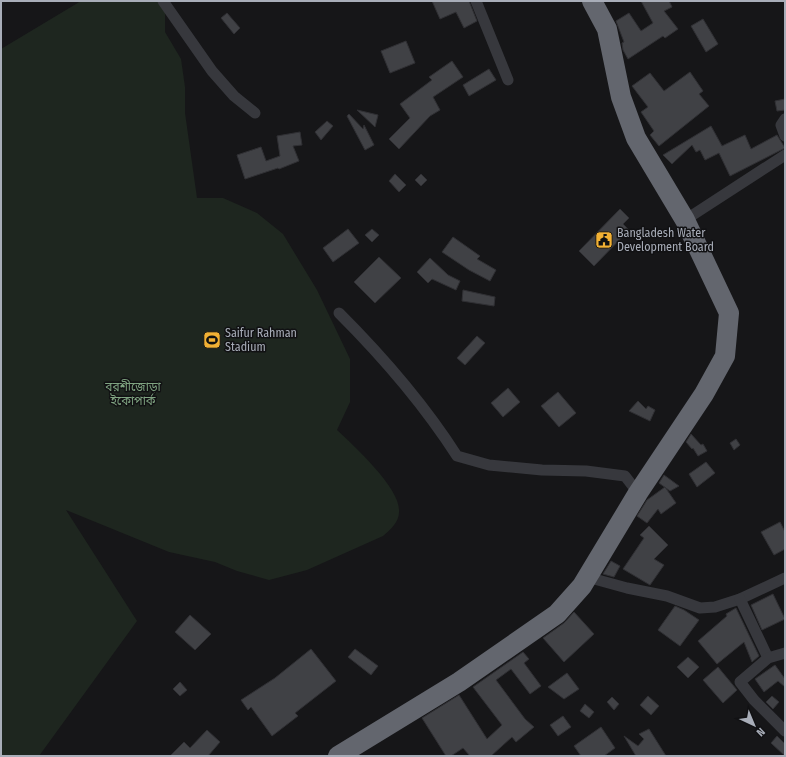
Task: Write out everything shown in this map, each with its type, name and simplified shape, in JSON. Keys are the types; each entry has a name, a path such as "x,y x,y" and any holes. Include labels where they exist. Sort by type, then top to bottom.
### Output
{"highway":[{"path":"338,756 459,682 557,614 588,578 638,493 704,394 725,356 729,313 686,220 636,138 621,97 607,29 592,1"}],"street":[{"path":"163,1 212,72 234,96 254,113"},
{"path":"476,1 508,80"},
{"path":"785,119 781,125 785,136"},
{"path":"686,220 785,155"},
{"path":"339,313 401,380 436,423 457,456 489,465 542,470 586,471 625,476 638,493"},
{"path":"588,578 667,596 700,608 715,607 740,599 785,578"},
{"path":"740,599 768,658"},
{"path":"785,653 768,658 740,682 754,700 785,731"}],"green space":[{"name":"বরশীজোড়া ইকোপার্ক","path":"81,1 165,1 165,32 181,59 185,87 185,113 197,198 223,198 257,213 283,234 317,290 350,359 350,402 337,430 364,456 384,479 392,490 397,501 399,514 389,531 383,536 307,570 269,580 237,571 215,562 169,552 66,510 137,621 39,756 1,756 1,49"}],"building":[{"path":"432,1 469,1 477,21 464,28 456,12 440,19"},
{"path":"641,1 669,1 672,7 664,11 678,29 665,38 663,36 628,59 623,50 622,43 624,42 616,21 629,13 641,31 653,23"},
{"path":"227,13 240,28 234,34 221,18"},
{"path":"703,19 718,44 706,52 691,26"},
{"path":"406,41 415,63 390,73 381,51"},
{"path":"452,61 463,77 433,97 440,110 430,116 399,149 389,139 410,118 400,104 432,80 429,77"},
{"path":"489,69 496,80 469,96 463,85"},
{"path":"690,72 703,91 699,94 709,106 659,146 650,135 654,131 641,112 648,107 632,86 650,73 664,91"},
{"path":"785,99 785,110 777,111 775,101"},
{"path":"357,110 378,115 375,127"},
{"path":"349,114 363,129 364,125 374,145 365,150 347,116"},
{"path":"327,121 333,126 321,140 315,132"},
{"path":"711,126 722,146 745,135 751,149 777,135 785,148 730,176 719,153 705,160 700,150 696,152 692,145 672,164 663,155"},
{"path":"300,132 302,145 293,146 299,161 279,169 278,168 245,179 237,155 261,147 266,161 280,156 277,136"},
{"path":"395,174 406,185 399,192 389,181"},
{"path":"421,174 427,180 421,186 415,180"},
{"name":"Bangladesh Water Development Board","path":"620,209 629,218 623,224 629,230 594,266 579,251"},
{"path":"348,229 359,243 333,262 323,248"},
{"path":"372,229 379,235 372,242 365,235"},
{"path":"453,237 480,256 477,259 496,270 490,281 469,270 442,252"},
{"path":"379,257 401,278 375,303 354,282"},
{"path":"430,258 448,275 460,281 456,290 432,279 428,283 417,272"},
{"path":"463,290 495,297 494,306 462,301"},
{"path":"477,336 485,343 465,365 457,358"},
{"path":"508,388 520,402 503,417 491,403"},
{"path":"558,392 576,413 559,427 541,406"},
{"path":"638,401 646,409 648,406 655,410 650,421 629,411"},
{"path":"691,434 701,445 703,444 707,451 698,456 693,448 692,449 686,442"},
{"path":"736,439 740,445 734,450 730,443"},
{"path":"706,462 715,473 697,487 689,474"},
{"path":"664,475 679,486 670,491 659,483"},
{"path":"665,487 676,503 661,514 658,509 647,523 637,516 647,500"},
{"path":"780,522 785,532 785,549 774,555 761,532"},
{"path":"649,526 668,545 654,559 664,565 650,585 623,569 644,538 640,535"},
{"path":"611,561 620,566 614,577 603,574"},
{"path":"773,594 785,619 762,630 751,605"},
{"path":"675,606 699,620 680,646 658,630"},
{"path":"736,608 759,656 752,662 744,642 717,664 698,641 727,616 726,614"},
{"path":"574,612 594,634 564,662 543,638 564,623"},
{"path":"190,615 211,634 195,650 175,632"},
{"path":"311,649 336,681 295,713 298,716 272,736 251,707 248,710 241,700 275,678"},
{"path":"355,649 378,666 371,675 348,657"},
{"path":"523,652 529,659 524,663 541,686 530,694 511,669 496,680 525,719 534,727 516,742 512,737 491,756 470,756 463,748 451,756 446,756 422,718 459,695 487,739 502,725 473,687"},
{"path":"688,657 699,667 688,678 677,667"},
{"path":"775,665 785,679 785,687 778,681 764,692 755,679"},
{"path":"718,667 737,690 723,703 703,680"},
{"path":"567,673 579,689 564,699 548,687"},
{"path":"180,682 187,690 180,696 173,689"},
{"path":"648,696 659,706 651,715 640,705"},
{"path":"772,696 779,702 773,709 766,702"},
{"path":"612,697 619,704 614,710 607,702"},
{"path":"585,704 594,712 589,718 580,711"},
{"path":"563,716 571,727 558,736 550,725"},
{"path":"601,727 615,748 604,756 581,756 574,746"},
{"path":"649,729 666,756 636,756 624,736 638,746 644,739 639,734"},
{"path":"207,730 220,742 208,756 170,756 184,742 190,748"},
{"path":"777,736 785,744 785,756 771,743"}],"place":[{"name":"Bangladesh Water Development Board","path":"604,240"},
{"name":"Saifur Rahman Stadium","path":"212,340"}]}
